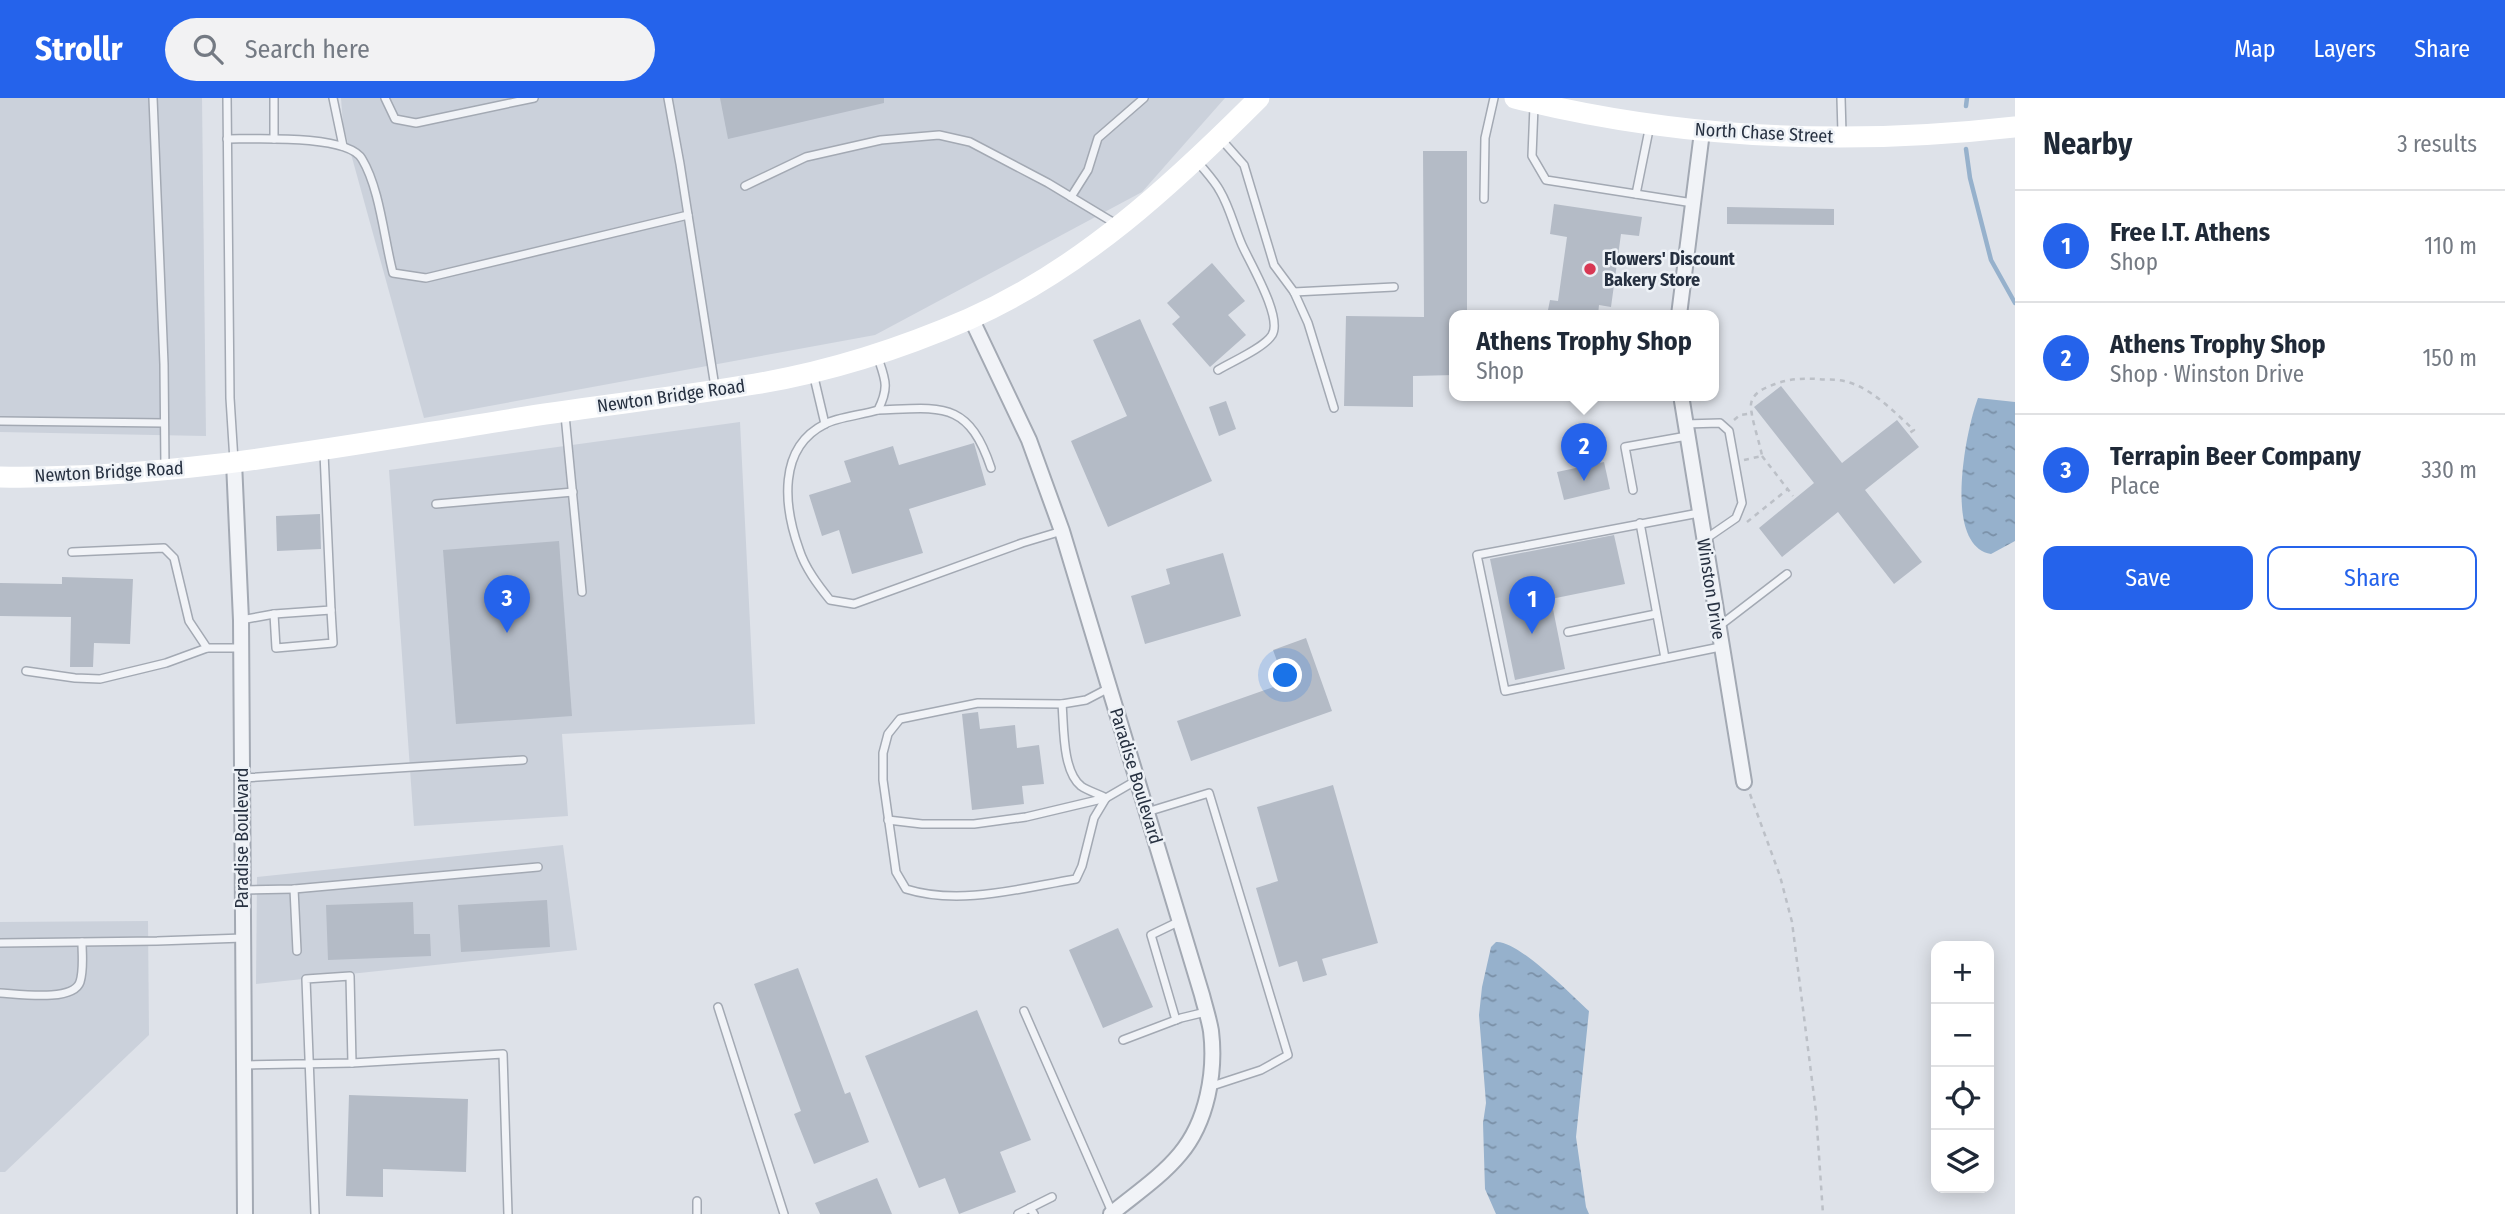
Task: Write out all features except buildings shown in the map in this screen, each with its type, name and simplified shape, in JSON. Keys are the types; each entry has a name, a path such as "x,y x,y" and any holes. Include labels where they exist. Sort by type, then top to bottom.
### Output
{"main road":[{"name":"Newton Bridge Road","path":"0,477 164,470 234,462 715,390 813,372 877,354 971,318 1034,285 1152,201 1259,98"},
{"name":"North Chase Street","path":"1528,100 1650,125 1702,132 1843,137 1964,133 2015,127"}],"street":[{"path":"1680,310 1702,132"},
{"name":"Paradise Boulevard","path":"971,318 1029,440 1062,531 1211,1031 1213,1065 1197,1127 1181,1153 1159,1175 1112,1213"},
{"name":"Winston Drive","path":"1682,401 1744,782"},
{"name":"Paradise Boulevard","path":"234,462 242,648 245,1214"}],"lane":[{"path":"153,98 164,364 164,470"},
{"path":"227,98 230,398 234,462"},
{"path":"274,98 274,139"},
{"path":"333,98 343,146"},
{"path":"385,98 395,119 416,123 534,98"},
{"path":"668,98 715,390"},
{"path":"1071,197 1088,170 1098,138 1144,98"},
{"path":"1484,199 1485,138 1494,98"},
{"path":"1841,98 1843,137"},
{"path":"1528,100 1532,156 1546,180 1693,203"},
{"path":"1636,194 1650,125"},
{"path":"745,186 806,157 881,140 939,135 970,142 1119,226"},
{"path":"1219,138 1244,165 1274,265 1294,292 1308,324 1334,408"},
{"path":"227,139 295,139 350,147 362,157 378,203 393,273 426,278 688,215"},
{"path":"1196,160 1219,188 1233,216 1241,244 1269,299 1275,326 1272,335 1257,348 1218,370"},
{"path":"1294,292 1394,287"},
{"path":"877,354 885,379 886,395 877,410"},
{"path":"813,372 825,424"},
{"path":"990,468 984,447 966,420 946,410 877,410 825,424 800,444 790,460 786,494 799,550 816,582 830,600 854,604 1062,531"},
{"path":"564,411 582,592"},
{"path":"0,421 164,423"},
{"path":"1633,489 1625,447 1686,430 1722,425 1729,431 1742,503 1735,520 1703,541"},
{"path":"274,614 276,648 333,643 324,449"},
{"path":"436,504 573,492"},
{"path":"1699,513 1477,555 1505,691 1720,647"},
{"path":"1640,523 1665,658"},
{"path":"72,552 164,548 174,558 188,621 207,648"},
{"path":"1717,627 1787,574"},
{"path":"241,620 274,614 331,610"},
{"path":"1568,632 1656,614"},
{"path":"26,671 100,679 166,663 207,648 242,648"},
{"path":"1107,798 1094,818 1076,879 953,898 927,896 906,889 896,872 883,780 883,753 888,734 900,719 978,702 1062,704 1086,700 1109,688"},
{"path":"1062,704 1066,753 1074,776 1079,785 1107,798"},
{"path":"243,778 523,760"},
{"path":"888,820 922,824 974,824 1026,817 1107,798 1137,780"},
{"path":"1147,812 1209,793 1288,1055 1261,1070 1209,1087"},
{"path":"242,890 293,889 538,867"},
{"path":"293,889 297,951"},
{"path":"1176,1020 1151,935 1180,921"},
{"path":"0,943 243,938"},
{"path":"0,993 63,995 74,991 80,984 82,942"},
{"path":"315,1214 306,979 350,976 352,1063"},
{"path":"718,1007 784,1214"},
{"path":"1024,1011 1112,1213"},
{"path":"1122,1040 1206,1012"},
{"path":"244,1065 352,1063 503,1054 508,1214"},
{"path":"1018,1214 1032,1211 1052,1197"},
{"path":"697,1201 697,1214"}],"path":[{"path":"1793,496 1762,456 1751,405 1754,396 1763,388 1788,380 1843,380 1864,389 1890,409 1914,430 1909,434"},
{"path":"1722,425 1740,415 1753,413"},
{"path":"1734,462 1762,456"},
{"path":"1735,520 1740,529 1788,489"},
{"path":"1744,782 1780,876 1792,922 1816,1112 1823,1214"}],"shaded area":[{"path":"0,98 202,98 206,436 0,432"},
{"path":"341,98 1225,98 1142,192 875,335 424,418 343,125"},
{"path":"740,422 755,724 562,734 568,816 414,826 389,470"},
{"path":"563,845 577,950 256,984 257,877"},
{"path":"148,921 149,1035 5,1172 0,1172 0,922"}],"water":[{"path":"1978,398 2015,402 2015,541 1991,554 1976,546 1967,531 1962,509 1964,459"},
{"path":"1496,942 1506,944 1530,959 1589,1011 1576,1137 1589,1214 1496,1214 1485,1189 1483,1123 1486,1103 1479,1015 1491,947"}],"waterway":[{"path":"1966,106 1967,98"},
{"path":"1966,149 1970,178 1991,260 2015,303"}],"place":[{"name":"Flowers' Discount Bakery Store","path":"1590,269"},
{"name":"Athens Trophy Shop","path":"1584,481"},
{"name":"Terrapin Beer Company","path":"507,633"},
{"name":"Free I.T. Athens","path":"1532,634"}]}
